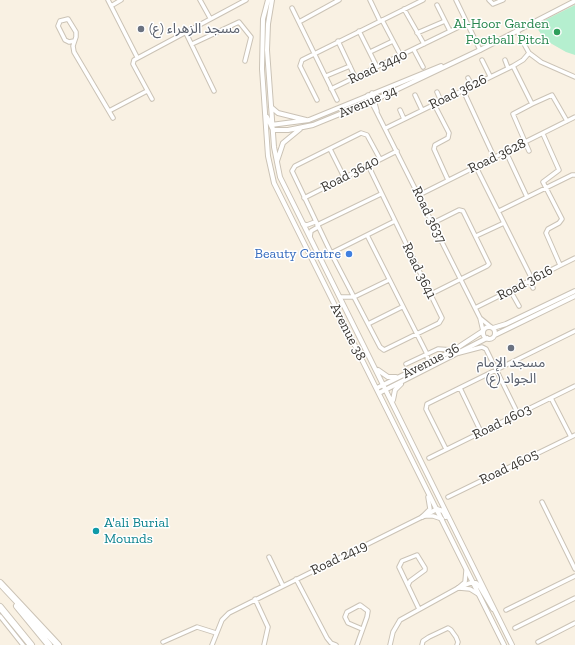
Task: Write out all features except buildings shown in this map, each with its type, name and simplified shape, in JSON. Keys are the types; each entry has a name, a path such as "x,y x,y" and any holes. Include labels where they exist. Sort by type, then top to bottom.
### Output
{"highway":[{"path":"0,583 58,645"},
{"path":"0,586 49,645"},
{"path":"0,607 31,645"}],"street":[{"path":"108,0 137,57"},
{"path":"111,6 121,0"},
{"path":"200,0 210,18"},
{"path":"152,99 133,64 137,57 246,0"},
{"path":"299,22 339,0"},
{"path":"370,0 401,56"},
{"path":"317,100 300,62 338,41 423,0"},
{"path":"456,0 480,50"},
{"path":"489,0 492,4 503,0"},
{"name":"Avenue 38","path":"271,1 263,30 263,96 270,170 276,190 378,390 504,645"},
{"name":"Avenue 38","path":"271,1 267,50 271,125"},
{"name":"Avenue 34","path":"273,130 300,128 323,121 372,101 464,58 573,2"},
{"path":"437,5 450,31"},
{"name":"Road 3440","path":"292,8 337,100"},
{"name":"Road 3440","path":"404,9 424,44"},
{"path":"74,41 68,42 65,40 58,26 60,21 66,19 69,21 76,35 73,48 76,56 113,118"},
{"path":"417,33 445,21"},
{"path":"192,44 239,22 251,37 246,61"},
{"name":"Road 3440","path":"331,89 468,23"},
{"path":"185,31 214,91"},
{"path":"359,31 377,67"},
{"path":"517,31 529,54 541,62 575,77"},
{"path":"338,41 355,77"},
{"path":"370,52 393,41"},
{"path":"414,50 423,66"},
{"name":"Road 3626","path":"386,128 511,67 523,60 529,54"},
{"name":"Avenue 34","path":"271,125 308,120 370,94 464,58"},
{"path":"482,60 490,76"},
{"path":"505,60 511,67 532,104"},
{"name":"Road 3440","path":"326,76 350,66"},
{"path":"468,78 472,86"},
{"path":"463,90 494,157"},
{"path":"109,111 147,91"},
{"path":"437,92 441,101"},
{"name":"Road 3637","path":"370,94 372,101 480,318 483,331"},
{"path":"414,95 422,110"},
{"path":"529,151 513,114 552,95 567,121"},
{"path":"263,96 273,130"},
{"path":"434,104 449,133 448,138 435,145 434,150 448,180"},
{"path":"270,106 278,114 308,120"},
{"path":"400,110 404,119"},
{"name":"Road 3628","path":"419,195 575,117"},
{"path":"266,131 271,125"},
{"path":"277,164 283,143 300,128"},
{"name":"Avenue 38","path":"273,130 277,164 286,190 394,404 512,645"},
{"path":"380,159 364,133 293,167 292,173 316,225 368,324 402,307"},
{"path":"543,134 559,170 543,180 562,219 561,222 548,229 546,233 560,265"},
{"path":"330,149 344,177"},
{"name":"Road 3640","path":"304,198 397,151"},
{"path":"506,152 527,197"},
{"name":"Road 3641","path":"368,165 431,294 442,320 439,323 386,349 380,347 368,324"},
{"path":"476,167 499,212 533,288"},
{"path":"499,212 572,175 575,175"},
{"path":"310,240 311,231 316,225 381,194"},
{"path":"431,294 487,266 488,264 476,236 461,210 433,223"},
{"path":"331,253 395,221"},
{"path":"476,236 504,223"},
{"path":"302,224 316,225"},
{"path":"367,235 427,354 428,363"},
{"name":"Road 3616","path":"475,308 575,258"},
{"path":"340,297 354,297 389,280"},
{"path":"510,290 519,306"},
{"path":"575,291 506,324 485,328 483,331 487,338 491,339 495,334 575,296"},
{"name":"Road 3637","path":"480,318 492,327"},
{"path":"492,327 495,334"},
{"name":"Avenue 36","path":"404,378 428,363 454,350 483,331"},
{"path":"446,449 426,407 429,403 575,331"},
{"name":"Avenue 36","path":"378,390 458,354 478,341 487,338"},
{"path":"406,364 440,348 454,350"},
{"path":"458,354 485,348 518,414"},
{"path":"375,367 388,377 404,378"},
{"path":"394,404 393,397 395,390 404,378"},
{"name":"Road 4603","path":"429,458 575,386"},
{"path":"460,388 481,432"},
{"name":"Road 4605","path":"448,497 573,436 551,398"},
{"path":"420,476 431,507 422,517"},
{"path":"542,502 575,569"},
{"path":"422,517 437,509 443,511 461,540"},
{"path":"422,517 433,516 442,519"},
{"name":"Road 2419","path":"212,645 222,620 229,613 422,517"},
{"path":"408,585 410,581 425,570 418,555 402,561 399,565 408,585 419,609"},
{"path":"269,557 283,586"},
{"path":"458,588 464,582 466,568"},
{"path":"506,610 575,576"},
{"path":"296,579 330,643 336,645"},
{"path":"387,645 400,620 458,588 473,583 480,587 489,604 496,612"},
{"path":"458,588 470,589 480,595"},
{"path":"515,628 575,598"},
{"path":"255,599 268,627 264,645"},
{"path":"357,645 362,630 368,611 360,605 347,612 345,617 348,623 362,630"},
{"path":"0,616 23,645"},
{"path":"538,642 575,623"},
{"path":"164,642 197,627 216,633"},
{"path":"422,645 423,641 428,637 448,628 456,637 458,642 457,645"},
{"path":"390,645 391,639"}],"green space":[{"path":"575,5 575,55 566,52 545,40 535,25"}],"place":[{"name":"مسجد الزهراء (ع)","path":"141,29"},
{"name":"Al-Hoor Garden Football Pitch","path":"557,32"},
{"name":"Beauty Centre","path":"349,254"},
{"name":"مسجد الإمام الجواد (ع)","path":"511,348"},
{"name":"A'ali Burial Mounds","path":"96,531"}]}
